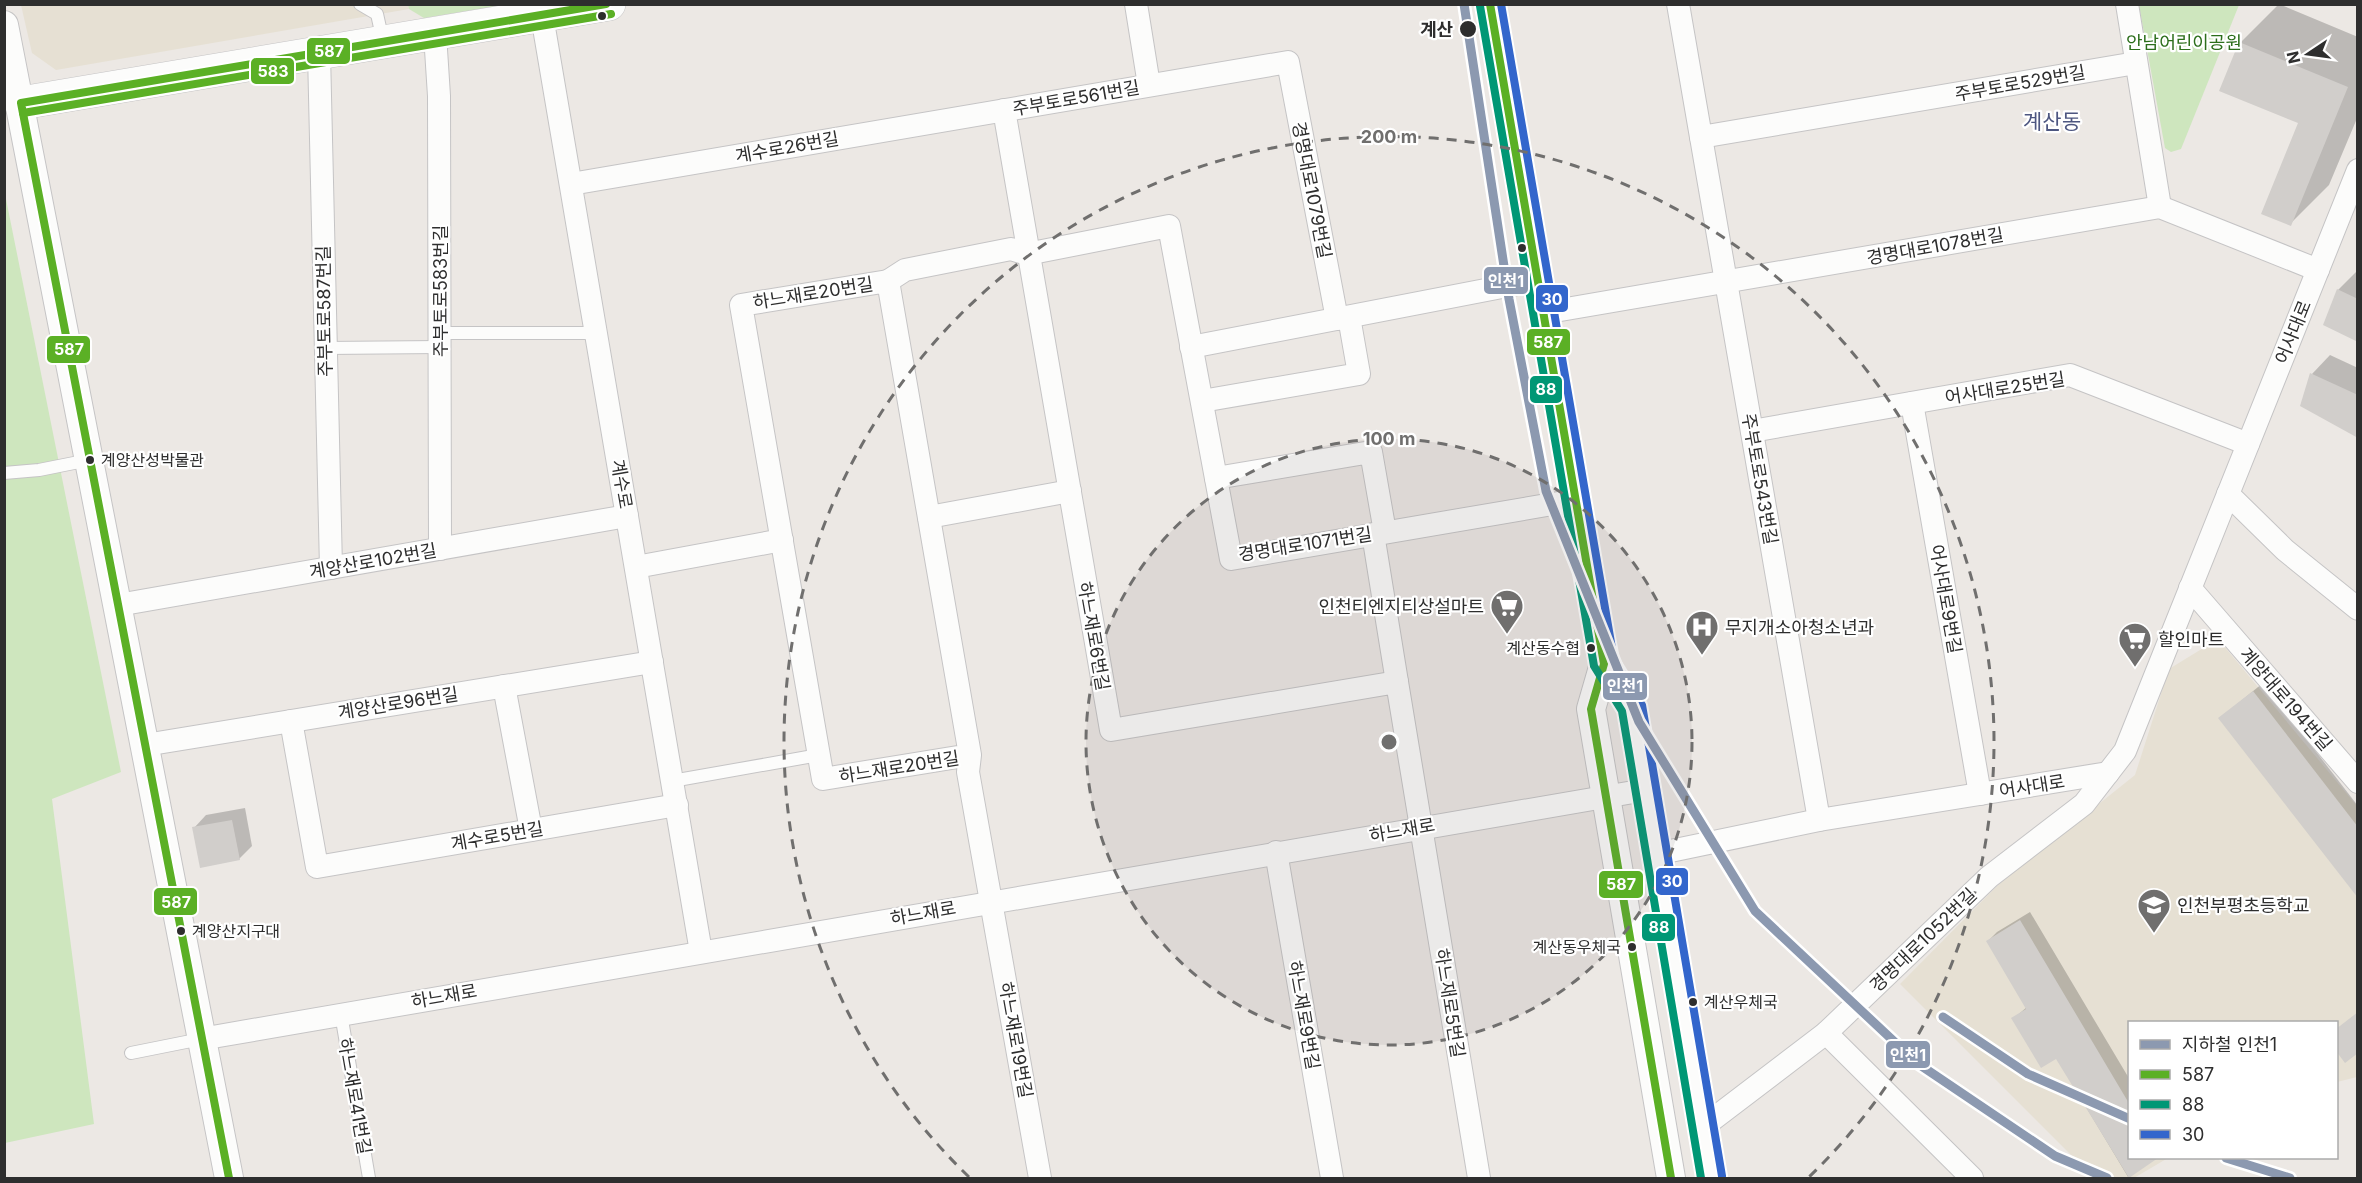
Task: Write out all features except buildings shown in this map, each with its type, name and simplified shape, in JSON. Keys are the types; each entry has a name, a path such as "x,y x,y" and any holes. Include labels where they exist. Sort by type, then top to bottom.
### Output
{"main road":[{"path":"21,103 598,5"}],"street":[{"name":"주부토로561번길","path":"1136,4 1149,85"},
{"path":"1490,4 1604,664 1632,707 1712,1179"},
{"name":"주부토로543번길","path":"1678,4 1819,820"},
{"path":"2127,4 2160,207 2318,270"},
{"name":"계수로","path":"542,16 701,952"},
{"path":"4,25 229,1179"},
{"name":"주부토로583번길","path":"435,34 439,96 440,549"},
{"name":"주부토로587번길","path":"319,53 331,568"},
{"name":"주부토로561번길","path":"1004,110 1288,62"},
{"name":"경명대로1079번길","path":"1202,400 1359,374 1343,318 1288,62"},
{"name":"주부토로529번길","path":"1701,137 2136,63"},
{"name":"계수로26번길","path":"571,184 1004,110"},
{"name":"하느재로6번길","path":"1004,110 1027,254 1111,730 1397,682"},
{"name":"어사대로","path":"1656,854 1819,820 2108,773 2125,751 2358,170"},
{"name":"경명대로1078번길","path":"1543,313 2160,207"},
{"path":"888,281 904,270 1011,249 1027,254 1169,226 1202,400"},
{"path":"1191,347 1538,280"},
{"name":"하느재로20번길","path":"970,755 824,779 741,305 888,281 970,755 968,772 991,902"},
{"name":"어사대로25번길","path":"1752,431 2070,375 2248,444"},
{"name":"경명대로1071번길","path":"1202,400 1231,558 1576,500"},
{"name":"어사대로9번길","path":"1912,403 1980,794"},
{"name":"경명대로1071번길","path":"1216,478 1371,452 1379,533"},
{"path":"929,516 1070,491"},
{"path":"2228,494 2285,550 2353,605"},
{"name":"계양산로102번길","path":"118,605 627,516"},
{"path":"1379,533 1397,682 1421,827"},
{"path":"636,567 782,540"},
{"name":"계양대로194번길","path":"2190,588 2358,782"},
{"name":"계양산로96번길","path":"145,744 652,662"},
{"path":"1604,664 1591,709 1671,1179"},
{"path":"504,686 531,830"},
{"name":"계수로5번길","path":"291,721 317,867 676,805"},
{"name":"경명대로1052번길","path":"1704,1126 1826,1033 1989,877 2084,804 2108,773"},
{"name":"하느재로","path":"201,1039 1605,795 1645,790"},
{"name":"하느재로5번길","path":"1421,827 1479,1179"},
{"name":"하느재로9번길","path":"1276,852 1332,1179"},
{"name":"하느재로19번길","path":"991,902 1040,1179"},
{"path":"1826,1033 1972,1179"}],"lane":[{"path":"360,4 377,14 383,43"},
{"path":"325,348 596,333"},
{"path":"4,473 39,470 90,459"},
{"path":"672,781 819,755"},
{"name":"하느재로41번길","path":"341,1014 369,1179"},
{"path":"131,1053 201,1039"}],"shaded area":[{"path":"408,4 409,9 56,70 32,53 21,5"},
{"name":"인천부평초등학교","path":"2218,639 2357,806 2357,1077 2338,1082 2338,1021 2128,1021 2128,1159 2166,1159 2134,1178 2094,1178 1900,984 1999,884 2135,775 2169,669"}],"green space":[{"path":"408,4 504,5 424,18 409,9"},
{"name":"안남어린이공원","path":"2139,5 2239,5 2181,149 2171,152 2165,148"},
{"path":"4,189 121,772 52,799 94,1124 5,1143"}],"metro line":[{"name":"인천1","path":"1464,4 1509,299 1546,491 1639,722 1755,911 1917,1063 2055,1156 2107,1178"},
{"name":"인천1","path":"1943,1017 2028,1074 2128,1118"},
{"name":"인천1","path":"2229,1159 2290,1178"}],"transit line":[{"name":"587","path":"229,1178 21,103 606,4"},
{"name":"587","path":"1490,4 1604,664 1591,709 1671,1178"},
{"name":"30","path":"1501,4 1614,660 1642,705 1722,1176"},
{"name":"88","path":"1480,6 1594,666 1622,711 1701,1178"},
{"name":"583","path":"23,113 611,14"}],"place":[{"name":"계산","path":"1468,29"},
{"name":"계양산성박물관","path":"90,460"},
{"name":"인천티엔지티상설마트","path":"1507,635"},
{"name":"계산동수협","path":"1591,648"},
{"name":"무지개소아청소년과","path":"1702,656"},
{"name":"할인마트","path":"2135,668"},
{"name":"계양산지구대","path":"181,931"},
{"name":"인천부평초등학교","path":"2154,934"},
{"name":"계산동우체국","path":"1632,947"},
{"name":"계산우체국","path":"1693,1002"}],"district":[{"name":"계산동","path":"2052,121"}]}
